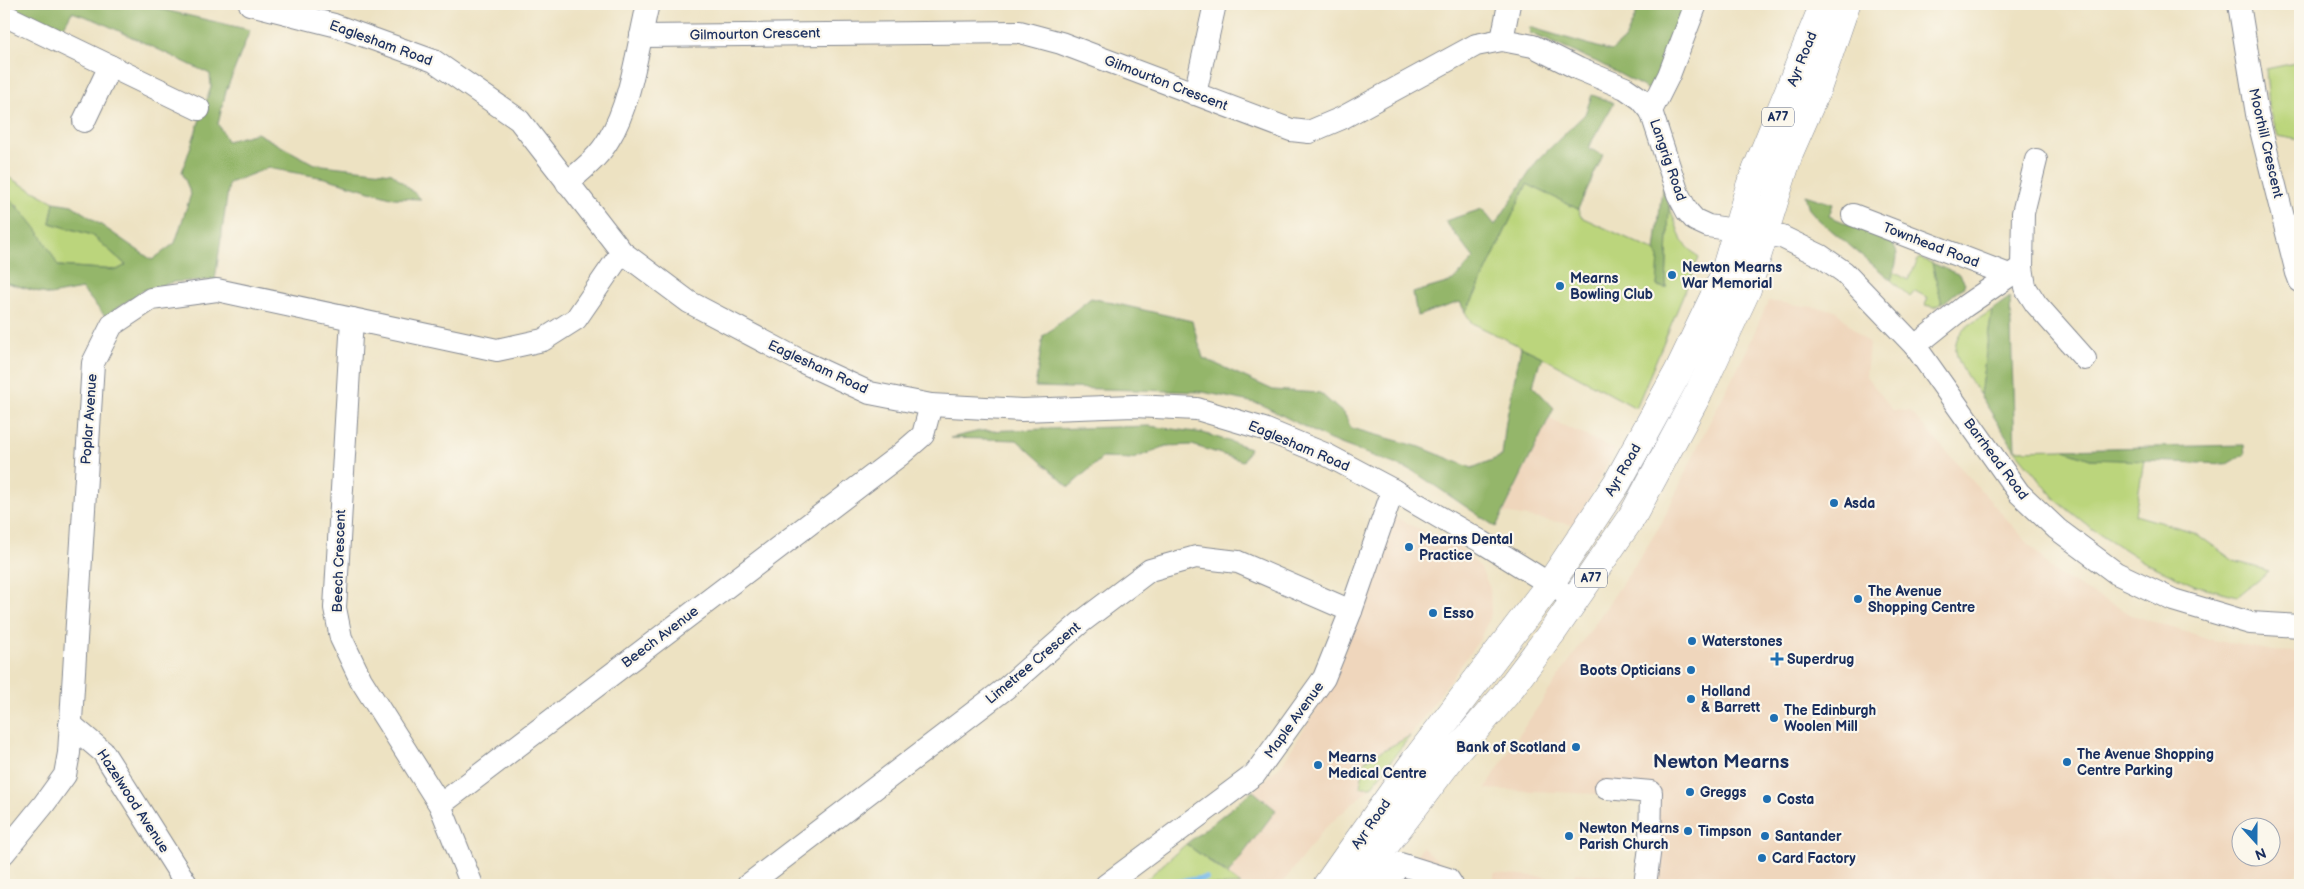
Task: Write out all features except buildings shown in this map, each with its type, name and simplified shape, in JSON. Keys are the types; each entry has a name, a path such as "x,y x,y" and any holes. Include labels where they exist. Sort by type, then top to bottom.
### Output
{"main road":[{"name":"Ayr Road","path":"1328,885 1415,761 1550,584 1617,483 1678,372 1722,278 1750,186 1824,4"},
{"name":"Ayr Road","path":"1355,885 1454,754 1505,695 1576,600 1621,535 1668,452 1747,289 1789,153 1816,89 1846,4"}],"street":[{"name":"Eaglesham Road","path":"250,4 334,25 434,61 519,120 622,252 689,302 803,362 870,393 931,405 1022,410 1134,406 1197,409 1264,428 1327,456 1393,490 1576,600"},
{"path":"567,183 594,159 609,140 618,123 622,114 648,4"},
{"path":"1195,94 1215,4"},
{"path":"1502,40 1509,4"},
{"name":"Langrig Road","path":"1696,4 1669,75 1651,111 1678,194 1687,212 1695,220 1708,226 1736,231 1765,233"},
{"name":"Moorhill Crescent","path":"2239,4 2256,114 2300,281"},
{"path":"4,15 199,109"},
{"name":"Gilmourton Crescent","path":"640,36 1020,32 1061,43 1291,130 1308,132 1342,118 1476,45 1502,40 1533,46 1579,69 1625,88 1641,99 1651,111"},
{"path":"84,121 110,66"},
{"path":"2036,160 2023,212 2015,271 2036,304 2085,359"},
{"name":"Townhead Road","path":"1853,215 2015,271"},
{"name":"Barrhead Road","path":"1765,233 1782,236 1799,244 1844,272 1915,346 2019,493 2057,529 2116,573 2173,600 2244,621 2300,626"},
{"name":"Poplar Avenue","path":"4,853 44,804 65,774 69,753 93,363 112,325 151,299 217,290 497,350 543,340 576,320 622,252"},
{"path":"1915,346 2015,271"},
{"name":"Beech Crescent","path":"352,319 335,608 341,638 361,680 440,805"},
{"name":"Beech Avenue","path":"440,805 900,455 923,435 931,405"},
{"name":"Maple Avenue","path":"1106,885 1255,774 1324,678 1351,611 1393,490"},
{"name":"Limetree Crescent","path":"748,885 1006,688 1080,623 1150,570 1196,557 1238,562 1351,611"},
{"name":"Hazelwood Avenue","path":"70,724 103,752 187,885"},
{"path":"1606,788 1651,792 1650,847 1645,885"},
{"path":"440,805 472,885"},
{"path":"1385,885 1400,864 1448,879 1452,885"}],"shaded area":[{"path":"1768,301 1835,310 1869,344 1866,376 1893,410 1910,411 2054,572 2132,615 2207,639 2273,651 2300,652 2300,869 2283,885 1988,883 1982,885 1494,885 1494,873 1574,879 1575,873 1641,879 1644,796 1485,789 1523,729 1643,553 1662,522 1707,427 1747,350"},
{"path":"1549,419 1615,449 1575,525 1504,513"},
{"path":"1392,516 1462,549 1480,567 1490,588 1491,614 1480,639 1410,736 1365,760 1360,787 1371,787 1324,829 1281,885 1241,885 1227,875 1275,811 1253,791 1282,764 1334,681"},
{"path":"1422,847 1467,885 1395,885"}],"green space":[{"path":"18,4 139,4 250,30 226,91 218,124 227,141 257,133 314,164 392,173 421,199 394,198 325,178 268,168 229,183 215,280 174,282 144,290 105,316 82,289 50,295 4,282 4,196 21,210 35,227 58,266 117,270 126,265 92,235 50,223 54,202 72,205 152,260 175,243 191,194 182,172 211,87 210,74 98,21 72,12 62,30 17,10"},
{"path":"1633,4 1687,4 1653,92 1597,62 1530,33 1529,27 1611,51 1625,39 1638,10"},
{"path":"2300,62 2300,140 2278,136 2269,107 2266,69"},
{"path":"1592,95 1614,103 1588,148 1603,155 1578,209 1527,184 1473,299 1465,312 1460,302 1417,316 1413,293 1453,281 1474,258 1445,221 1482,209 1495,225 1537,161 1585,114"},
{"path":"4,175 54,202 50,223 92,235 126,265 117,270 59,266 50,295 4,282 18,206 4,196"},
{"path":"1527,184 1578,209 1581,217 1655,251 1660,257 1657,286 1666,288 1669,205 1682,241 1699,258 1636,408 1544,358 1472,323 1465,312 1473,299"},
{"path":"1662,188 1669,205 1666,288 1657,286 1659,257 1655,251"},
{"path":"1805,195 1833,204 1829,216 1891,242 1897,255 1891,280 1819,220 1809,209"},
{"path":"1919,258 1932,263 1942,304 1934,307 1925,305 1928,298 1915,291 1910,297 1891,280 1894,272 1908,280"},
{"path":"1932,263 1960,275 1965,283 1963,287 1942,304"},
{"path":"2010,297 2015,450 1980,395 1992,310"},
{"path":"1091,298 1192,321 1203,358 1273,390 1320,393 1345,415 1351,428 1420,447 1472,468 1502,456 1506,421 1521,347 1544,358 1539,364 1533,386 1554,408 1496,527 1413,471 1330,440 1260,404 1203,392 1035,387 1043,336"},
{"path":"1992,310 1980,395 1960,364 1957,356 1957,339 1969,325"},
{"path":"1149,426 1203,433 1250,448 1243,461 1192,445 1166,446 1133,459 1102,458 1069,487 1017,440 950,438 980,431"},
{"path":"2244,445 2245,454 2228,464 2090,459 2062,449"},
{"path":"2062,449 2090,459 2144,460 2135,515 2194,532 2234,561 2269,571 2238,596 2194,585 2144,562 2091,528 2056,500 2015,450"},
{"path":"1410,736 1371,787 1360,787 1365,760"},
{"path":"1253,791 1276,810 1228,874 1186,844"},
{"path":"1186,844 1241,885 1140,885"}],"waterway":[{"path":"1168,885 1206,878"}],"place":[{"name":"Newton Mearns War Memorial","path":"1672,275"},
{"name":"Mearns Bowling Club","path":"1560,286"},
{"name":"Asda","path":"1834,503"},
{"name":"Mearns Dental Practice","path":"1409,547"},
{"name":"The Avenue Shopping Centre","path":"1858,599"},
{"name":"Esso","path":"1433,613"},
{"name":"Waterstones","path":"1692,641"},
{"name":"Superdrug","path":"1777,659"},
{"name":"Boots Opticians","path":"1691,670"},
{"name":"Holland & Barrett","path":"1691,699"},
{"name":"The Edinburgh Woolen Mill","path":"1774,718"},
{"name":"Bank of Scotland","path":"1576,747"},
{"name":"The Avenue Shopping Centre Parking","path":"2067,762"},
{"name":"Mearns Medical Centre","path":"1318,765"},
{"name":"Greggs","path":"1690,792"},
{"name":"Costa","path":"1767,799"},
{"name":"Timpson","path":"1688,831"},
{"name":"Newton Mearns Parish Church","path":"1569,836"},
{"name":"Santander","path":"1765,836"},
{"name":"Card Factory","path":"1762,858"}],"district":[{"name":"Newton Mearns","path":"1721,762"}]}
